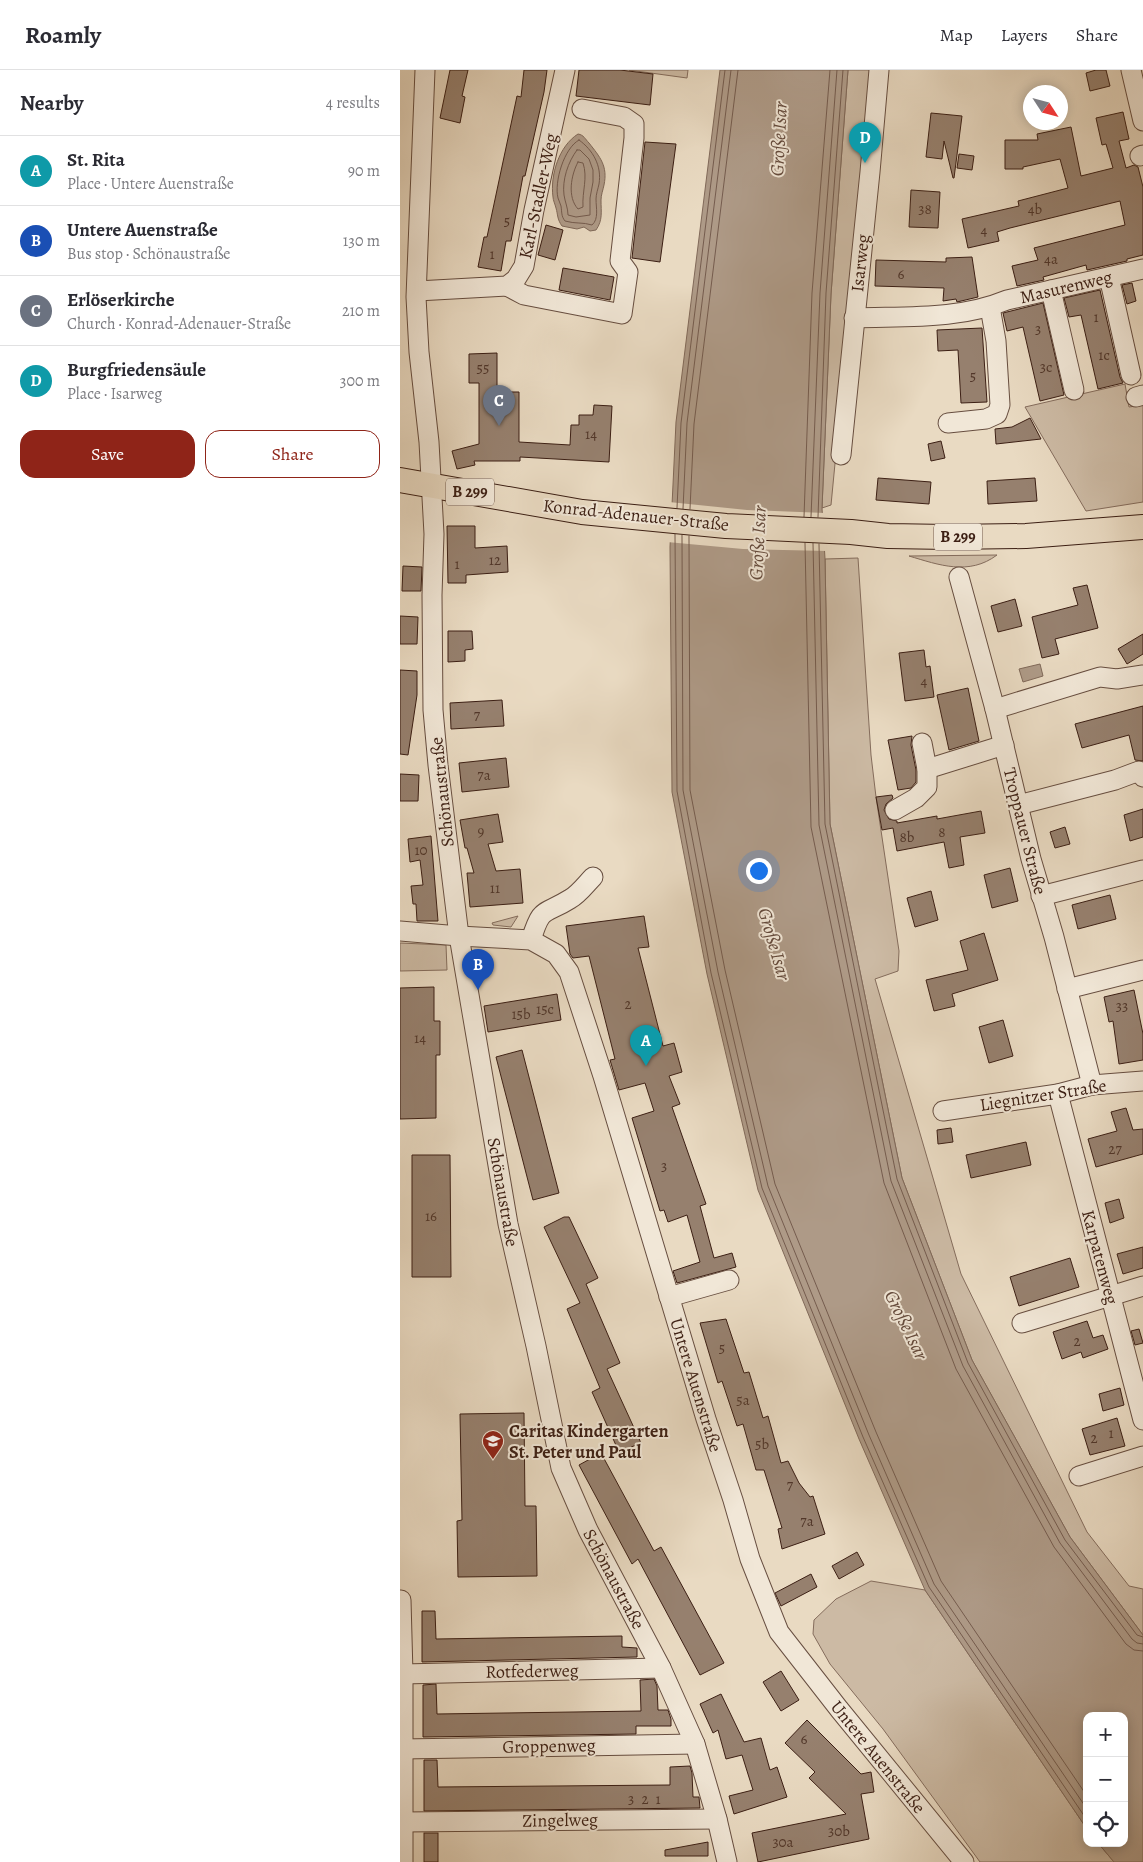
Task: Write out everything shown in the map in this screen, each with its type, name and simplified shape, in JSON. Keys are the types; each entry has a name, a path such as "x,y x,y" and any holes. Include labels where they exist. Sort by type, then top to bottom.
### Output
{"main road":[{"name":"Konrad-Adenauer-Straße","path":"400,480 582,512 726,526 905,536 1026,536 1143,527"}],"street":[{"name":"Schönaustraße","path":"425,70 411,294 429,442 434,534 432,595 433,710 459,936 508,1224 561,1468 588,1530 661,1668 695,1744 717,1819 727,1862"},
{"name":"Karl-Stadler-Weg","path":"507,286 516,279 524,266 534,210 565,70"},
{"name":"Isarweg","path":"841,455 879,70"},
{"path":"1131,70 1135,110"},
{"path":"411,294 507,286 524,295 622,314 628,272 620,261 634,124 624,117 582,110"},
{"name":"Masurenweg","path":"854,318 926,311 953,314 990,307 1007,300 1143,269"},
{"path":"1109,277 1131,375"},
{"path":"1051,290 1074,390"},
{"path":"948,423 986,419 997,414 1000,405 996,341 990,307"},
{"name":"Troppauer Straße","path":"959,577 1092,1085"},
{"path":"995,709 1100,677 1117,679 1143,675"},
{"path":"895,810 916,798 927,787 927,769 922,743"},
{"path":"927,769 1004,745"},
{"path":"1018,805 1115,780 1139,771 1143,777"},
{"path":"1041,896 1143,870"},
{"path":"531,940 537,920 544,911 571,899 593,877"},
{"name":"Untere Auenstraße","path":"400,931 531,940 556,954 568,972 605,1085 750,1559 779,1632 838,1709 964,1862"},
{"path":"1067,989 1143,970"},
{"name":"Liegnitzer Straße","path":"943,1111 1058,1094 1092,1085 1143,1082"},
{"name":"Karpatenweg","path":"1058,1094 1143,1420"},
{"path":"669,1297 729,1280"},
{"path":"1022,1323 1143,1286"},
{"path":"1079,1476 1143,1456"},
{"path":"401,1600 403,1862"},
{"name":"Rotfederweg","path":"403,1674 661,1668"},
{"name":"Groppenweg","path":"402,1749 695,1744"},
{"name":"Zingelweg","path":"403,1822 717,1819"}],"shaded area":[{"path":"629,70 688,70 687,78"},
{"path":"848,70 873,70 831,505 822,508 831,294"},
{"path":"1125,384 1129,407 1143,405 1143,502 1086,511 1025,407"},
{"path":"997,555 976,565 965,567 931,563 909,556"},
{"path":"858,558 871,755 899,951 898,971 875,979 961,1274 1087,1532 1129,1586 1143,1589 1143,1635 1070,1537 972,1360 902,1178 830,824 825,559"},
{"path":"518,916 511,927 493,925 492,923"},
{"path":"400,943 446,945 447,970 400,971"},
{"path":"871,1581 925,1590 1083,1823 1083,1847 1101,1847 1114,1862 980,1862 883,1729 830,1664 813,1634 814,1620 836,1599"}],"water":[{"name":"Große Isar","path":"720,70 848,70 831,294 822,508 825,559 830,824 902,1178 972,1360 1070,1537 1143,1635 1143,1862 1114,1862 1101,1847 1128,1847 1128,1712 1083,1712 1083,1823 925,1590 859,1439 758,1190 707,974 672,792 670,547 676,422"},
{"path":"578,134 584,137 597,153 605,172 601,198 601,219 596,230 590,231 584,227 577,229 562,226 558,219 553,198 552,188 557,162 571,139"},
{"path":"1040,664 1043,676 1023,682 1019,669"}],"pier":[{"path":"669,502 747,510 825,513 827,551 743,549 667,542"}],"building":[{"path":"450,70 468,70 462,96 465,97 460,123 440,118"},
{"path":"524,70 547,70 544,92 525,176 523,176 511,241 506,241 501,271 478,267 484,237 487,237 517,96 521,97"},
{"path":"579,70 620,70 653,74 650,105 576,96"},
{"path":"1106,70 1110,86 1090,91 1086,73"},
{"path":"1123,112 1129,139 1119,141 1126,168 1134,165 1138,167 1143,187 1143,255 1127,259 1127,261 1087,270 1086,265 1043,277 1044,280 1017,286 1012,266 1038,260 1034,248 1125,225 1120,201 997,232 999,241 968,248 962,219 1019,206 1018,201 1068,188 1060,159 1023,167 1023,169 1005,169 1005,140 1038,140 1037,134 1068,130 1068,128 1071,127 1081,176 1113,168 1106,144 1102,145 1096,118"},
{"path":"931,113 962,116 954,178 944,141 942,159 926,157"},
{"path":"645,142 676,144 660,262 632,258"},
{"path":"959,154 974,156 972,170 957,168"},
{"path":"911,190 940,192 938,228 909,227"},
{"path":"546,225 563,230 555,260 538,255"},
{"path":"972,257 978,297 957,302 956,299 943,301 944,288 875,286 876,260 946,262 946,258"},
{"path":"563,268 614,277 610,300 559,290"},
{"path":"1132,283 1136,301 1127,304 1122,285"},
{"path":"1100,290 1123,383 1098,389 1081,315 1069,317 1064,298"},
{"path":"1043,303 1064,395 1040,401 1023,327 1007,331 1003,313"},
{"path":"982,328 987,402 961,403 958,350 938,351 937,330"},
{"path":"497,353 497,392 519,392 519,442 570,445 571,425 579,425 579,415 593,415 594,405 612,406 609,462 520,457 520,461 474,461 475,465 457,469 452,451 479,444 479,383 469,383 469,354"},
{"path":"1030,418 1041,439 996,444 995,429 1012,427"},
{"path":"941,441 945,458 931,461 928,444"},
{"path":"878,478 931,482 929,504 876,500"},
{"path":"1035,478 1037,501 988,504 987,481"},
{"path":"447,526 475,526 475,548 507,546 508,572 466,575 466,583 448,583"},
{"path":"403,566 422,567 421,591 402,591"},
{"path":"1087,585 1098,628 1055,639 1059,654 1042,658 1032,617 1078,605 1073,588"},
{"path":"1015,599 1022,626 998,632 991,606"},
{"path":"400,616 418,617 417,644 400,644"},
{"path":"448,631 472,631 473,649 465,650 465,661 448,662"},
{"path":"1143,634 1143,654 1127,664 1118,649"},
{"path":"924,650 926,667 930,666 934,697 905,701 899,653"},
{"path":"400,670 417,671 417,695 408,755 400,754"},
{"path":"968,688 979,741 949,750 937,695"},
{"path":"502,700 504,726 451,729 450,703"},
{"path":"1143,706 1143,761 1135,760 1129,735 1082,748 1075,724"},
{"path":"912,736 911,745 916,770 916,782 911,788 898,790 888,740"},
{"path":"506,758 509,787 462,792 459,763"},
{"path":"400,774 419,775 418,801 400,801"},
{"path":"892,795 893,798 886,804 884,810 889,819 897,821 897,823 937,816 937,819 981,811 985,833 960,837 964,865 949,868 944,842 897,851 893,828 882,830 876,797"},
{"path":"1143,809 1143,837 1130,841 1124,815"},
{"path":"498,814 503,842 488,844 496,871 520,869 523,903 470,907 467,873 474,873 467,848 465,848 460,820"},
{"path":"1065,827 1070,844 1055,848 1050,832"},
{"path":"431,836 438,921 417,921 416,904 413,904 411,886 423,885 420,860 410,862 408,839"},
{"path":"1010,868 1018,901 992,908 984,875"},
{"path":"931,891 938,920 915,927 907,898"},
{"path":"1110,895 1116,919 1078,929 1072,905"},
{"path":"644,916 649,947 638,948 663,1046 674,1043 682,1072 669,1076 680,1104 672,1107 706,1204 700,1206 714,1258 732,1253 736,1267 677,1283 673,1271 700,1262 687,1215 668,1222 664,1210 660,1211 632,1118 654,1111 645,1083 619,1090 610,1060 615,1059 589,956 573,958 570,954 566,926"},
{"path":"984,933 998,980 952,994 955,1006 934,1011 926,980 968,970 960,941"},
{"path":"434,987 434,1021 440,1021 440,1055 436,1055 436,1118 400,1119 400,988"},
{"path":"1134,990 1143,1034 1143,1060 1119,1064 1113,1021 1109,1022 1104,997"},
{"path":"557,994 561,1020 488,1032 484,1006"},
{"path":"1003,1020 1013,1056 989,1063 979,1027"},
{"path":"522,1050 559,1193 533,1200 496,1057"},
{"path":"1126,1108 1133,1130 1143,1129 1143,1154 1096,1167 1088,1139 1117,1131 1111,1112"},
{"path":"951,1128 953,1142 938,1144 937,1130"},
{"path":"1026,1142 1031,1165 971,1178 966,1155"},
{"path":"412,1155 450,1155 451,1277 412,1277"},
{"path":"1119,1199 1124,1218 1110,1223 1105,1203"},
{"path":"564,1217 569,1217 598,1278 586,1284 620,1363 607,1369 641,1443 619,1452 592,1392 600,1388 567,1309 580,1303 544,1227"},
{"path":"1143,1247 1143,1268 1123,1274 1117,1254"},
{"path":"1070,1258 1079,1287 1019,1306 1010,1277"},
{"path":"726,1319 744,1373 749,1372 763,1418 768,1416 781,1463 788,1461 799,1483 810,1497 813,1496 825,1534 782,1549 778,1529 782,1528 764,1470 756,1470 743,1424 737,1426 722,1381 718,1383 700,1323"},
{"path":"1087,1321 1093,1338 1103,1335 1108,1349 1083,1358 1081,1352 1062,1359 1053,1332"},
{"path":"1139,1329 1143,1343 1135,1345 1131,1331"},
{"path":"1120,1388 1124,1405 1103,1411 1099,1394"},
{"name":"Caritas Kindergarten St. Peter und Paul","path":"524,1413 525,1506 536,1506 537,1576 458,1577 457,1521 462,1520 460,1414"},
{"path":"1117,1418 1125,1446 1090,1455 1082,1429"},
{"path":"601,1453 654,1551 661,1547 724,1663 700,1675 638,1559 632,1564 579,1465"},
{"path":"857,1552 864,1565 839,1579 832,1566"},
{"path":"811,1574 817,1587 781,1606 775,1593"},
{"path":"422,1611 435,1611 436,1639 622,1636 622,1647 637,1648 637,1657 422,1662"},
{"path":"781,1671 799,1700 781,1711 763,1682"},
{"path":"654,1679 657,1686 658,1710 668,1710 671,1726 636,1726 636,1734 423,1737 423,1685 436,1684 437,1714 641,1711 640,1680"},
{"path":"721,1694 744,1742 761,1738 770,1770 777,1767 787,1797 734,1814 729,1796 753,1790 742,1755 726,1759 718,1730 713,1733 700,1704"},
{"path":"807,1720 861,1774 871,1772 874,1792 861,1794 869,1839 758,1862 752,1833 846,1814 809,1778 815,1772 785,1743"},
{"path":"424,1760 437,1760 438,1787 670,1785 670,1767 690,1766 693,1797 699,1797 700,1808 424,1811"},
{"path":"424,1833 438,1833 438,1862 424,1862"},
{"path":"708,1842 708,1856 665,1856 665,1850"}],"place":[{"name":"Burgfriedensäule","path":"865,163"},
{"name":"Erlöserkirche","path":"499,426"},
{"name":"Untere Auenstraße","path":"478,990"},
{"name":"St. Rita","path":"646,1066"},
{"name":"Caritas Kindergarten St. Peter und Paul","path":"493,1460"}]}
